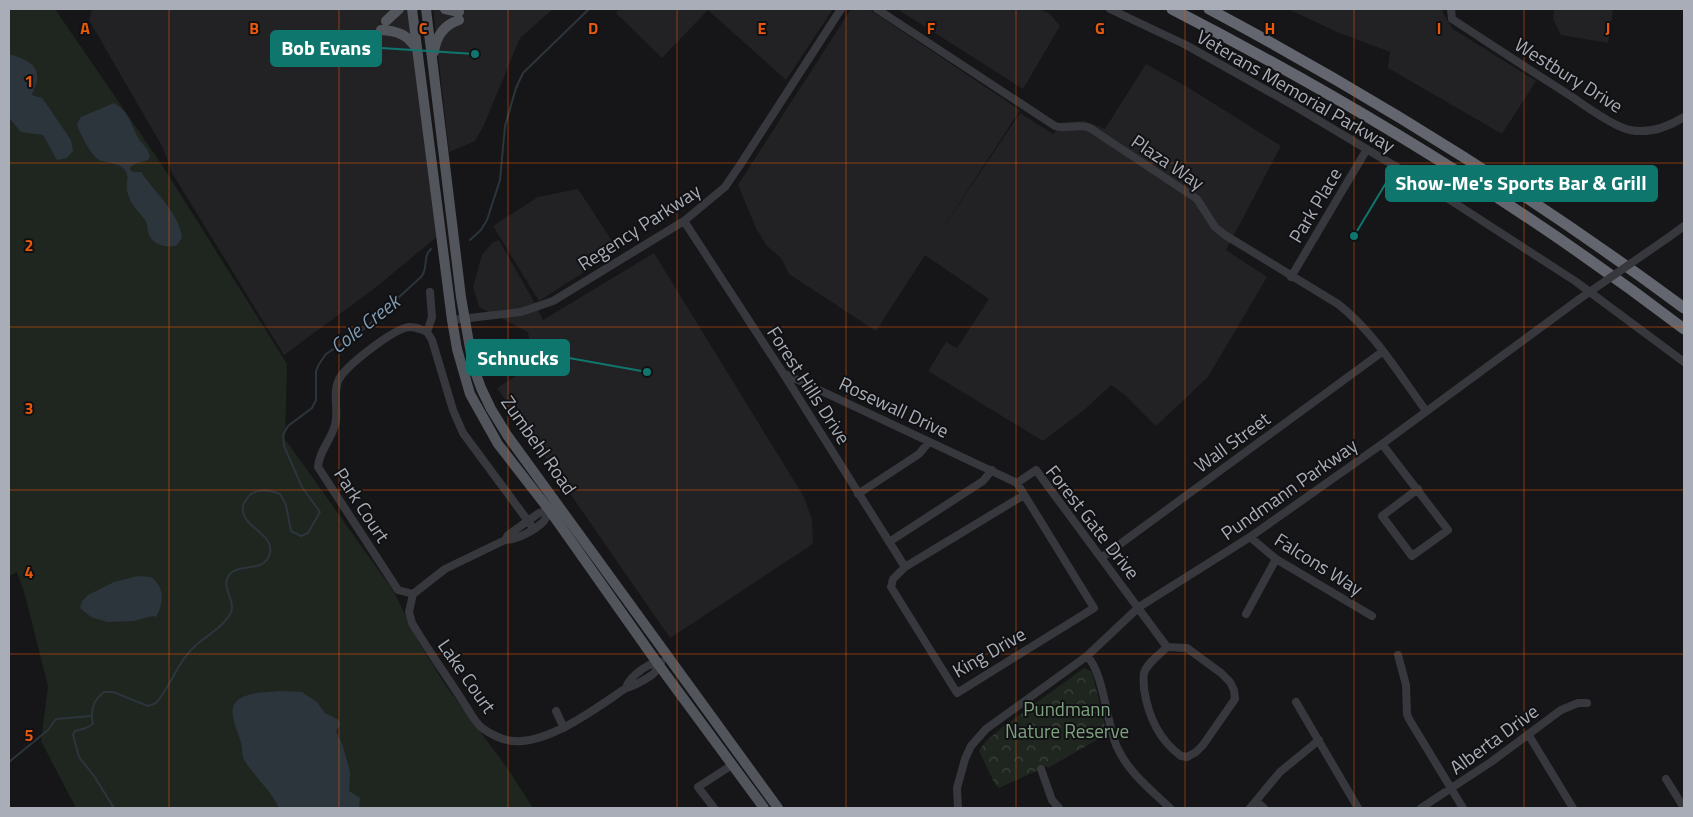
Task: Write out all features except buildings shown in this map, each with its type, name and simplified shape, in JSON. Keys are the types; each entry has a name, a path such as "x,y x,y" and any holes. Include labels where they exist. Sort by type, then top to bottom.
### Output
{"highway":[{"path":"1172,9 1317,87 1439,160 1576,250 1684,329"},
{"path":"1209,9 1336,79 1455,151 1557,217 1684,308"}],"main road":[{"path":"399,9 384,26 406,35 418,53"},
{"name":"Zumbehl Road","path":"412,9 452,320 463,373 474,401 498,444 554,508 668,658 778,808"},
{"name":"Zumbehl Road","path":"426,9 464,319 473,366 480,388 507,436 658,664 764,808"},
{"path":"433,68 435,43 445,28 459,16 445,9"},
{"path":"438,206 450,205"}],"street":[{"name":"Regency Parkway","path":"452,320 520,312 553,301 684,221 725,187 841,9"},
{"name":"Plaza Way","path":"877,9 1055,126 1067,128 1080,125 1090,128 1197,199 1208,217 1220,231 1291,277 1338,304 1353,316 1426,411"},
{"name":"Veterans Memorial Parkway","path":"1110,9 1186,45 1298,108 1430,187 1575,281 1684,362"},
{"name":"Westbury Drive","path":"1451,9 1452,19 1621,127 1630,130 1654,130 1667,127 1684,117"},
{"name":"Park Place","path":"1291,277 1367,149"},
{"name":"Forest Hills Drive","path":"684,221 905,567"},
{"name":"Pundmann Parkway","path":"958,808 957,788 960,772 971,746 979,736 1087,656 1139,607 1250,537 1382,444 1578,300 1684,226"},
{"path":"430,292 432,317 427,332 432,340 453,410 463,433 534,528"},
{"name":"Park Court","path":"413,594 398,590 318,467 318,459 335,426 336,389 344,372 391,334 412,327 427,332"},
{"name":"Wall Street","path":"1101,558 1382,352"},
{"name":"Rosewall Drive","path":"783,374 1017,483"},
{"path":"858,494 919,454 929,442"},
{"path":"1382,444 1418,489 1448,530 1412,556 1382,516 1418,489"},
{"path":"889,542 983,481 992,470"},
{"name":"Forest Gate Drive","path":"1017,483 1036,470 1167,647"},
{"path":"1017,483 1024,495"},
{"name":"King Drive","path":"1024,495 1094,608 957,693 891,587 893,579 905,567 1024,495"},
{"path":"505,540 508,535 539,513 554,508"},
{"path":"413,594 444,569 534,528 554,508"},
{"name":"Falcons Way","path":"1250,537 1276,559 1372,616"},
{"path":"1246,614 1276,559"},
{"name":"Lake Court","path":"413,594 409,612 412,624 470,714 482,728 494,736 512,742 545,736 564,728 626,688 627,683 638,673 650,665 658,664 668,658"},
{"path":"1167,647 1187,648 1221,673 1230,682 1234,690 1235,699 1203,745 1196,752 1187,756 1181,756 1166,742 1153,722 1146,698 1144,673 1167,647"},
{"path":"1398,655 1406,685 1407,714 1409,719 1462,808"},
{"path":"1087,656 1096,667 1111,731 1118,749 1130,769 1170,808"},
{"path":"1296,702 1358,808"},
{"name":"Alberta Drive","path":"1421,808 1451,790 1560,710 1578,703 1587,703"},
{"path":"556,711 564,728"},
{"path":"1528,734 1573,808"},
{"path":"1250,808 1280,772 1319,740"},
{"path":"714,808 698,787 732,765"},
{"path":"1041,769 1052,800 1059,808"},
{"path":"1666,778 1684,808"},
{"path":"1256,801 1264,808"}],"shaded area":[{"path":"92,9 407,9 439,235 375,288 284,355 172,173 163,148 89,20"},
{"path":"433,9 553,9 520,38 484,125 475,141 449,152"},
{"path":"620,9 833,9 786,80 708,10 662,58 616,13"},
{"path":"851,9 869,9 1020,110 937,237 1020,113 1053,134 1062,122 1085,121 1105,129 1146,64 1189,88 1281,146 1226,250 1267,277 1208,377 1156,426 1125,395 1111,385 1085,409 1043,441 928,371 946,342 957,348 989,299 925,255 876,331 789,274 781,258 766,245 756,228 738,185"},
{"path":"897,9 1040,9 1050,14 1060,26 1023,89"},
{"path":"1288,9 1442,9 1453,29 1536,81 1502,134 1388,68 1390,52 1337,32"},
{"path":"1554,9 1613,9 1608,43 1561,35 1553,19"},
{"path":"9,54 29,62 35,69 37,81 32,95 42,98 71,140 73,151 67,158 57,160 43,135 21,132 9,118"},
{"path":"114,103 126,114 139,139 149,153 148,160 135,164 130,167 130,170 141,172 171,211 180,229 182,238 176,246 163,246 152,240 146,222 132,204 124,169 119,165 96,158 80,133 77,124 81,117"},
{"path":"578,189 618,250 539,301 493,226 538,197"},
{"path":"499,240 543,320 654,253 804,497 812,520 813,544 670,638 497,388 533,365 528,332 479,307 473,287 482,255 493,242"},
{"path":"138,576 151,577 156,581 161,590 162,601 156,617 152,616 134,621 107,622 91,617 80,608 82,601 88,595 114,582"},
{"path":"281,691 302,692 317,702 325,713 339,720 340,725 336,731 343,746 350,772 349,791 360,798 359,808 279,808 272,795 249,767 243,757 242,745 234,720 233,708 235,703 249,695"}],"green space":[{"path":"9,9 55,9 162,165 287,364 285,439 394,592 419,643 446,686 508,769 533,808 76,808 41,741 48,686 25,595 17,572 9,576"},
{"name":"Pundmann Nature Reserve","path":"1084,668 1092,672 1107,734 1048,768 1047,766 999,788 995,784 979,751 985,742"}],"waterway":[{"name":"Cole Creek","path":"470,240 481,230 487,220 500,180 505,126 516,88 523,73 589,9"},
{"name":"Cole Creek","path":"114,808 94,776 79,757 73,735 75,731 93,724 93,706 104,692 113,692 148,706 156,703 189,652 228,617 232,607 226,584 229,575 233,571 263,563 270,553 270,546 267,540 245,518 243,511 244,503 250,495 261,490 280,494 286,505 291,531 301,536 308,533 320,512 302,487 284,446 283,435 288,426 312,408 316,400 316,371 326,354 364,329 421,277 425,270 428,252 431,249"},
{"path":"9,762 48,730 56,719 91,716"}],"place":[{"name":"Bob Evans","path":"475,54"},
{"name":"Show-Me's Sports Bar & Grill","path":"1354,236"},
{"name":"Schnucks","path":"647,372"}]}
